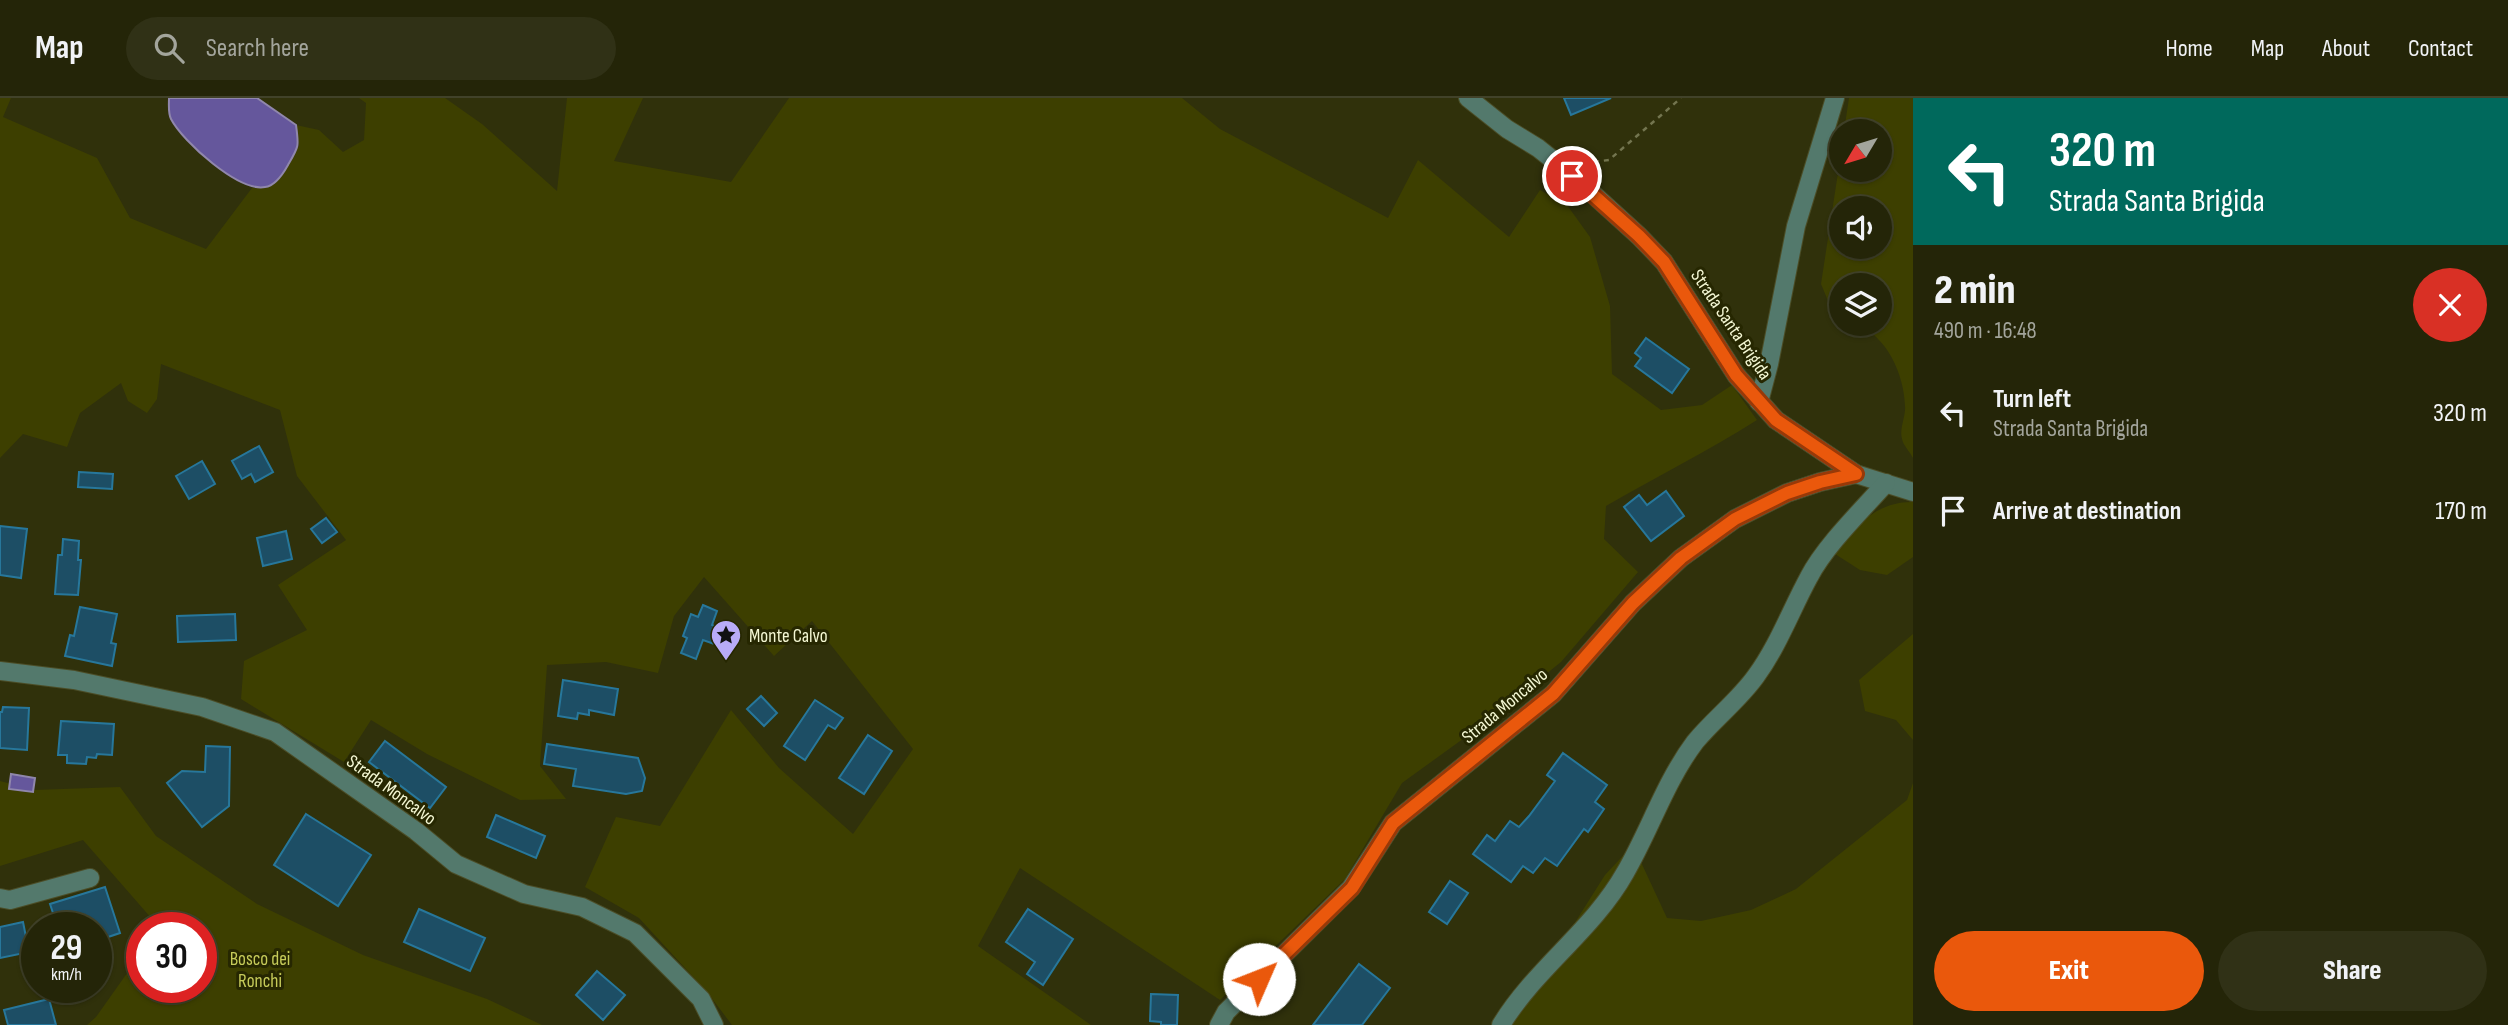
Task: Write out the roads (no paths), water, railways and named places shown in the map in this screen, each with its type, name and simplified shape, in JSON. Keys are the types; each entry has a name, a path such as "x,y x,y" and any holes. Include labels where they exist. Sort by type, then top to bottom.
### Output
{"street":[{"name":"Strada Santa Brigida","path":"1468,98 1560,166 1639,236 1664,262 1736,375 1776,420 1856,474 1913,492"},
{"path":"1759,402 1796,226 1835,98"},
{"name":"Strada Moncalvo","path":"1219,1025 1226,1012 1352,888 1393,823 1553,694 1633,603 1681,558 1735,519 1787,493 1856,474"},
{"path":"1501,1025 1535,980 1599,908 1625,874 1663,793 1695,742 1756,676 1787,623 1810,575 1848,525 1886,483"},
{"name":"Strada Moncalvo","path":"0,671 74,680 202,707 275,732 415,831 456,864 524,894 582,907 635,933 701,999 714,1025"},
{"path":"0,898 10,900 90,878"}],"place":[{"name":"Monte Calvo","path":"726,662"}],"park label":[{"name":"Bosco dei Ronchi","path":"260,969"}]}
